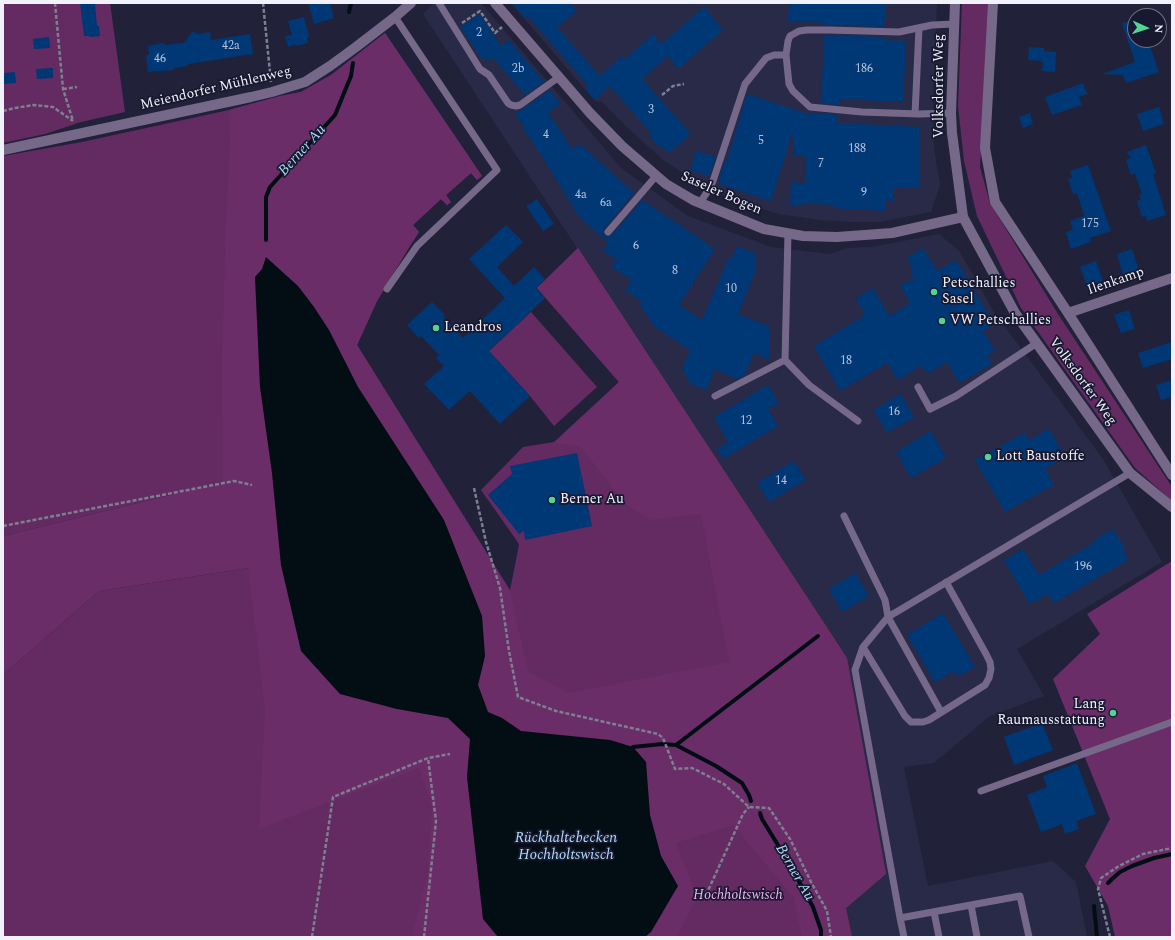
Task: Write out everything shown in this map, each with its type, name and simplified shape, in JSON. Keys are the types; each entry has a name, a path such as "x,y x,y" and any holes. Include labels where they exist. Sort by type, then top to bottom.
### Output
{"street":[{"name":"Meiendorfer Mühlenweg","path":"3,150 272,92 305,82 330,66 395,17 411,3"},
{"name":"Saseler Bogen","path":"495,3 590,113 622,146 666,184 700,203 764,229 803,236 837,237 892,233 963,217"},
{"name":"Volksdorfer Weg","path":"955,3 951,113 952,133 963,217 1015,313 1130,473 1172,507"},
{"name":"Volksdorfer Weg","path":"993,3 985,148 995,202 1172,475"},
{"name":"Ilenkamp","path":"1068,313 1172,278"}],"lane":[{"path":"439,3 480,69 489,75 508,103 511,105 516,106 520,104 559,78"},
{"path":"387,289 416,246 497,170 395,17"},
{"path":"951,113 915,114 862,112 810,107 792,91 789,84 786,55 790,36 799,31 829,30 900,32 937,25 954,24"},
{"path":"915,114 919,28"},
{"path":"700,203 713,181 745,84 766,58 774,54 786,55"},
{"path":"608,232 656,176"},
{"path":"788,233 785,360 810,386 858,420"},
{"path":"918,387 930,409 956,396 1037,343"},
{"path":"715,396 785,360"},
{"path":"904,937 855,670 863,646 888,617 1130,473"},
{"path":"844,516 885,600 888,617 941,712"},
{"path":"863,646 905,716 911,722 923,722 985,685 989,678 990,662 946,582"},
{"path":"981,792 1172,722"},
{"path":"900,918 1020,896 1029,937"},
{"path":"971,905 977,937"},
{"path":"934,912 939,937"}],"path":[{"path":"55,3 63,89 74,121"},
{"path":"263,3 272,92"},
{"path":"454,28 480,12 495,33 510,21"},
{"path":"662,95 673,86 684,84"},
{"path":"63,89 76,87"},
{"path":"3,111 34,105 54,107 74,121 84,133"},
{"path":"3,526 139,501 234,481 252,485"},
{"path":"474,488 486,542 500,588 509,651 518,697 556,711 658,734 663,738 675,769 692,768 724,784 749,807 769,808 790,839 811,882 827,910 831,937"},
{"path":"312,937 333,796 428,758 450,754"},
{"path":"424,937 436,821 428,758"},
{"path":"706,895 743,814 749,807"},
{"path":"1110,937 1098,889 1101,878 1119,866 1143,854 1172,848"}],"shaded area":[{"path":"434,3 481,3 621,168 688,216 771,247 830,254 847,248 872,247 939,234 960,252 994,312 1103,459 1162,562 1017,649 1044,696 990,716 934,763 904,767 928,886 1053,861 1076,882 1087,937 852,937 846,908 886,874 847,658 423,14"},
{"path":"511,3 937,3 933,97 934,149 940,185 931,212 880,222 821,220 779,214 740,202 704,187 662,159 602,102 595,101"},
{"path":"385,33 482,176 477,180 471,173 446,195 451,202 447,205 441,199 413,225 419,232 377,301 357,345 510,591 528,671 568,693 729,662 701,514 650,520 625,504 581,447 554,443 619,382 537,288 578,248 847,658 886,874 846,908 852,937 802,937 793,897 733,825 676,843 697,897 677,937 645,937 651,932 678,886 661,856 650,815 646,762 633,747 610,740 521,731 502,718 488,712 478,685 485,656 358,387 329,330 314,307 266,257 262,269 255,277 260,387 272,473 281,565 301,651 340,694 397,709 448,718 470,740 467,777 483,919 498,937 412,937 428,872 432,806 419,768 259,829 265,708 248,568 99,591 3,675 3,536 223,482 222,364 226,214 230,142 229,110 280,96 301,92 331,75"},
{"path":"1172,561 1172,937 1115,937 1108,906 1085,866 1110,819 1053,679 1100,634 1087,614"}],"green space":[{"path":"3,3 110,3 125,112 81,122 45,134 3,143"},
{"path":"962,3 989,3 980,167 990,203 1058,314 1172,487 1172,501 1135,468 1021,308 977,216 964,161 958,106"},
{"name":"Hochholtswisch","path":"385,33 482,176 477,180 471,173 446,195 451,202 447,205 441,199 413,225 419,232 377,301 357,345 510,590 519,545 481,490 523,447 554,442 619,382 537,288 578,248 847,658 886,874 846,908 852,937 3,937 3,675 99,591 248,568 223,482 3,536 3,156 82,142 229,110 280,96 301,92 331,75"},
{"path":"531,312 597,387 554,426 530,396 489,351"}],"water":[{"name":"Rückhaltebecken Hochholtswisch","path":"266,257 298,286 314,307 329,330 358,387 444,520 482,616 485,656 478,685 488,712 502,718 521,731 610,740 633,747 646,762 650,815 661,856 678,886 651,932 645,937 498,937 483,919 467,777 470,739 448,718 397,709 340,694 301,651 281,565 272,473 260,387 255,277 262,269"}],"building":[{"path":"80,3 95,3 97,26 99,26 100,36 84,36"},
{"path":"308,3 330,3 334,18 314,24"},
{"path":"512,3 570,3 577,11 557,27 600,76 622,56 625,59 653,34 661,44 704,7 723,30 678,69 668,56 642,79 691,134 669,153 662,146 660,148 649,136 651,133 610,86 595,100 585,89 588,86 528,16 525,18"},
{"path":"789,3 886,3 884,27 825,25 825,23 788,21"},
{"path":"480,14 501,46 509,40 544,82 525,95 493,58 488,61 485,57 482,59 460,27"},
{"path":"304,17 309,37 307,38 308,43 288,47 285,36 292,35 288,21"},
{"path":"1127,21 1127,38 1122,23"},
{"path":"193,31 197,34 210,32 211,40 250,34 253,54 188,64 188,66 174,68 175,70 148,72 146,55 149,55 148,46 164,43 165,45 184,43"},
{"path":"824,35 884,37 884,40 906,41 903,102 839,99 839,105 821,103"},
{"path":"49,37 50,48 34,49 33,39"},
{"path":"1029,47 1044,48 1044,51 1056,52 1055,72 1042,71 1043,61 1028,60"},
{"path":"1130,48 1151,48 1159,72 1126,83 1123,75 1102,74 1135,62"},
{"path":"53,68 53,78 37,79 36,69"},
{"path":"15,72 16,83 3,84 3,73"},
{"path":"1083,83 1087,94 1079,97 1082,105 1052,115 1045,97"},
{"path":"550,90 560,104 548,112 572,149 580,144 634,193 604,229 604,236 607,237 612,235 642,200 715,249 679,305 702,320 729,257 733,257 737,246 756,254 755,266 757,267 738,314 770,327 769,360 754,353 745,375 737,379 715,369 706,390 691,384 682,369 690,350 655,327 640,305 642,302 625,290 632,280 611,267 616,259 603,251 608,243 578,215 515,114"},
{"path":"747,94 808,114 821,113 838,115 838,123 920,127 920,188 894,187 893,201 886,200 886,211 834,208 834,205 802,203 802,206 790,205 791,182 805,183 806,156 793,155 794,135 792,134 771,201 719,184 721,179 719,179 725,160 727,161"},
{"path":"1159,107 1164,124 1143,131 1137,114"},
{"path":"1030,113 1033,124 1023,128 1019,117"},
{"path":"1146,145 1156,173 1153,174 1166,215 1147,221 1146,216 1142,217 1137,201 1141,200 1139,195 1142,194 1135,173 1131,175 1126,160 1130,158 1127,152"},
{"path":"696,151 716,157 709,176 690,170"},
{"path":"1088,165 1111,231 1090,238 1091,242 1071,249 1066,232 1073,230 1070,221 1084,216 1077,193 1073,194 1068,179 1072,177 1070,171"},
{"path":"537,199 554,224 543,231 526,206"},
{"path":"506,225 523,242 497,267 514,286 534,267 545,279 536,288 545,298 489,351 530,396 500,424 470,391 449,410 424,384 444,366 436,358 439,355 421,336 419,338 407,325 432,302 445,315 443,316 463,338 505,298 469,259"},
{"path":"923,248 937,271 956,260 994,324 983,331 995,351 987,356 992,364 959,383 947,362 927,374 922,365 898,380 887,363 840,391 814,346 865,315 856,298 873,288 889,316 910,303 900,286 914,278 910,271 913,269 907,258"},
{"path":"1132,249 1139,270 1123,275 1117,254"},
{"path":"1096,261 1103,281 1087,286 1080,267"},
{"path":"1129,310 1135,329 1121,333 1114,315"},
{"path":"1172,342 1172,359 1143,368 1138,353"},
{"path":"1172,380 1172,397 1161,400 1156,385"},
{"path":"768,385 779,403 768,409 778,426 723,459 717,449 728,442 714,417"},
{"path":"901,394 914,417 887,433 874,410"},
{"path":"1049,429 1065,457 1045,469 1054,485 1005,512 975,460 1024,433 1029,440"},
{"path":"931,431 946,458 911,478 896,452"},
{"name":"Berner Au","path":"577,453 592,526 525,540 524,531 519,534 488,495 512,474 510,466"},
{"path":"794,461 806,480 769,502 757,483"},
{"path":"1113,529 1125,549 1123,551 1128,560 1054,603 1048,594 1029,604 1004,560 1023,549 1039,575 1095,542 1094,540"},
{"path":"855,573 869,596 842,612 829,589"},
{"path":"943,613 975,667 957,677 954,671 935,682 907,635"},
{"path":"1042,723 1053,750 1014,765 1004,737"},
{"path":"1077,763 1096,814 1076,821 1079,829 1065,834 1062,824 1041,832 1027,795 1047,787 1043,776"}],"waterway":[{"name":"Berner Au","path":"349,12 351,3"},
{"name":"Berner Au","path":"266,240 266,197 270,187 335,115 351,76 353,63"},
{"path":"676,745 818,636"},
{"name":"Berner Au","path":"633,747 662,744 676,745 716,766 742,783 751,801"},
{"name":"Berner Au","path":"760,813 762,819 789,863 813,907 821,930 821,937"},
{"path":"1108,883 1120,872 1132,866 1154,858 1172,854"},
{"path":"1094,906 1097,937"}],"place":[{"name":"Petschallies Sasel","path":"934,292"},
{"name":"VW Petschallies","path":"942,321"},
{"name":"Leandros","path":"436,328"},
{"name":"Lott Baustoffe","path":"988,457"},
{"name":"Berner Au","path":"552,500"},
{"name":"Lang Raumausstattung","path":"1113,713"}]}
